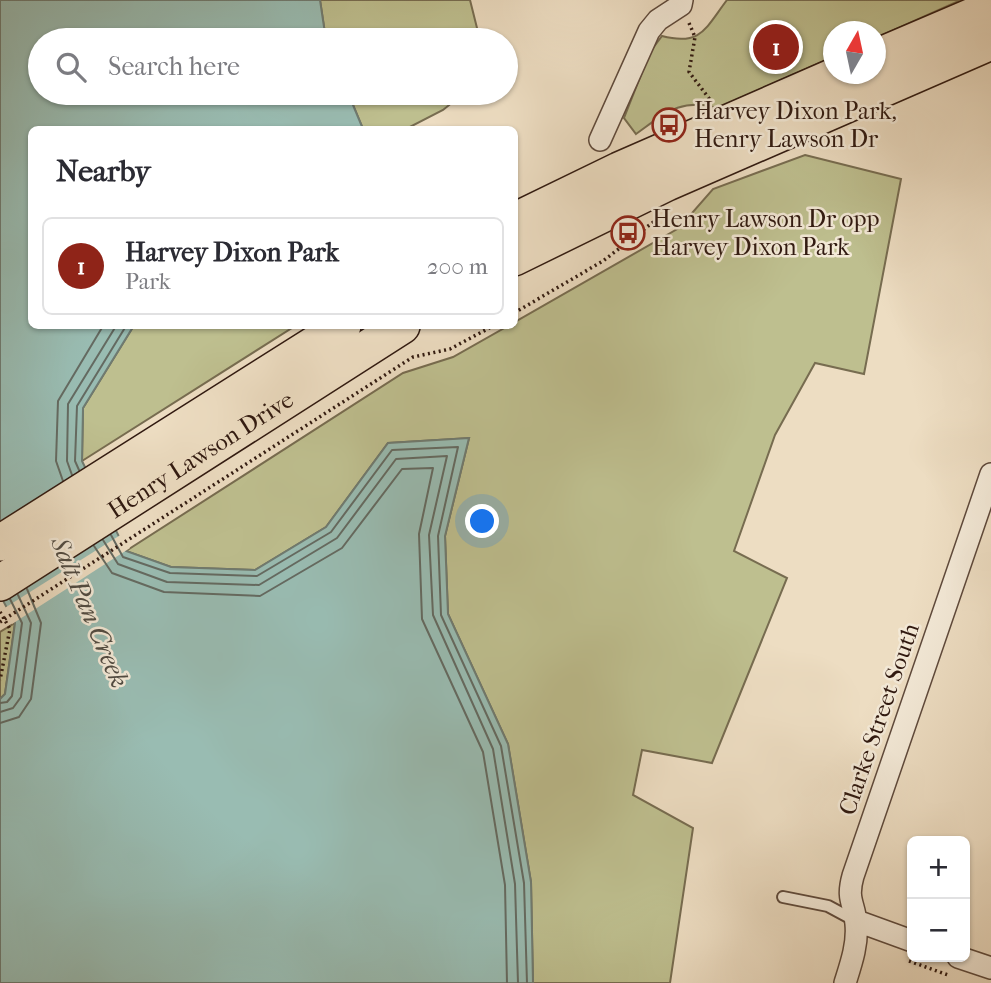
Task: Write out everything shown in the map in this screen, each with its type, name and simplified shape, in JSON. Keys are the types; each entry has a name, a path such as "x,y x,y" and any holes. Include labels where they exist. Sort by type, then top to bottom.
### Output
{"main road":[{"path":"886,53 991,8"},
{"path":"518,256 593,217 991,42"},
{"path":"518,219 588,184 823,81"},
{"name":"Henry Lawson Drive","path":"0,543 338,329"},
{"name":"Henry Lawson Drive","path":"0,583 393,344"}],"street":[{"path":"600,139 649,31 657,20 682,3"},
{"name":"Clarke Street South","path":"845,983 856,943 857,921 849,901 853,876 991,474"},
{"path":"857,921 907,939"},
{"path":"970,961 991,968"}],"lane":[{"path":"783,897 828,906 857,921"}],"path":[{"path":"682,3 695,37 689,72 729,123"},
{"path":"0,622 393,344 421,355 457,346 488,329"},
{"path":"0,612 10,629 0,680"},
{"path":"899,958 958,979"}],"green space":[{"path":"320,0 470,0 477,28 324,28"},
{"path":"727,0 961,0 886,34 886,21 823,21 823,61 718,108 694,105 674,109 636,134 624,118 650,52 662,36 686,39 701,33"},
{"path":"353,105 449,105 412,126 362,126"},
{"path":"805,155 901,179 864,374 815,363 775,435 734,551 787,578 712,763 642,750 633,795 693,828 670,983 533,983 531,882 508,744 448,614 445,536 469,438 388,443 326,527 255,570 171,567 126,551 403,373 453,357 503,329 518,329 518,320 679,228 713,189"},
{"path":"132,329 290,329 82,461 83,408"},
{"path":"15,623 5,694 0,699 0,632"}],"water":[{"name":"Salt Pan Creek","path":"0,0 320,0 324,28 28,28 28,105 353,105 362,126 28,126 28,329 132,329 83,408 82,461 126,551 171,567 255,570 326,527 388,443 469,438 445,536 448,614 508,744 531,882 533,983 0,983 0,699 5,694 15,623 0,595"}],"pier":[{"path":"122,534 130,548 12,624 3,609"}],"place":[{"name":"Harvey Dixon Park","path":"776,47"},
{"name":"Harvey Dixon Park, Henry Lawson Dr","path":"669,125"},
{"name":"Henry Lawson Dr opp Harvey Dixon Park","path":"628,233"}]}
